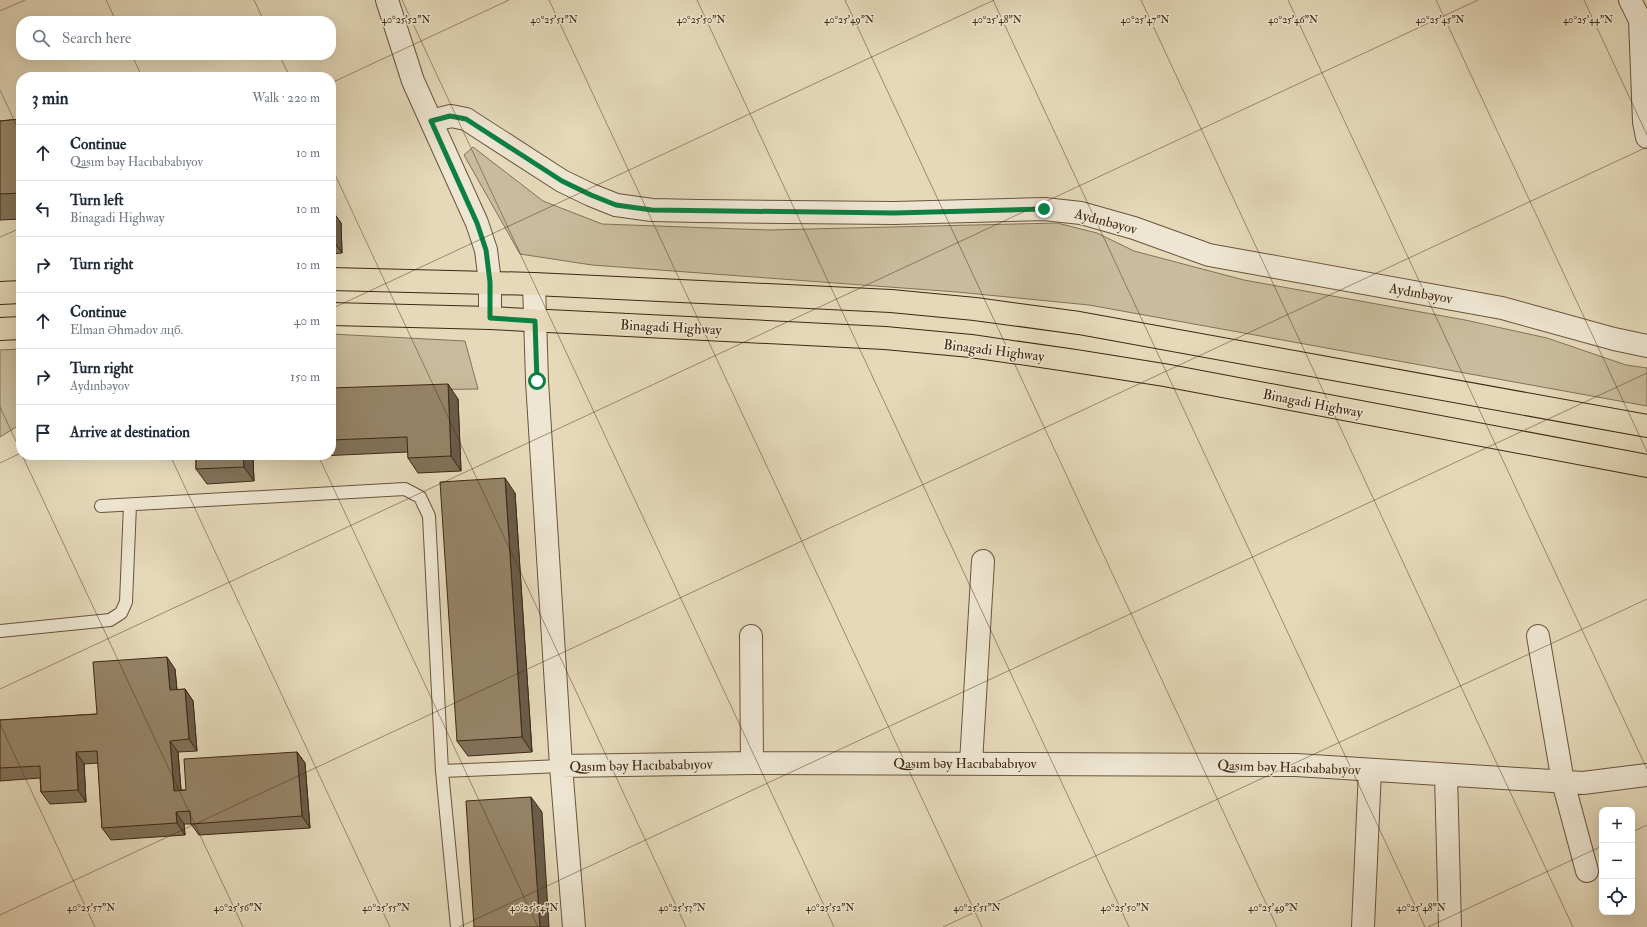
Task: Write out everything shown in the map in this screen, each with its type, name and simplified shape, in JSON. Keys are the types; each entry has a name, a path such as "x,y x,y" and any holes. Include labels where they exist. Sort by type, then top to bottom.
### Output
{"main road":[{"path":"336,279 534,284 891,301 975,309 1079,323 1647,426"},
{"path":"0,293 16,292"},
{"name":"Binagadi Highway","path":"336,314 490,318 885,338 971,346 1164,375 1647,466"},
{"path":"0,329 16,328"}],"street":[{"path":"387,0 413,81 477,223 486,250 490,282 490,318"},
{"path":"1630,0 1640,20 1644,122 1647,137"},
{"name":"Aydınbəyov","path":"431,121 450,116 466,119 562,181 616,205 652,210 698,211 894,213 1044,209 1081,213 1134,228 1208,255 1502,308 1614,339 1647,346"},
{"name":"Qasım bəy Hacıbababıyov","path":"534,284 561,766 574,927"},
{"path":"970,764 982,561"},
{"path":"750,636 752,763"},
{"path":"1538,636 1563,782 1587,871"},
{"name":"Qasım bəy Hacıbababıyov","path":"561,766 752,763 1296,765 1583,783 1647,775"},
{"name":"Qasım bəy Hacıbababıyov","path":"1364,927 1370,770"},
{"path":"1446,775 1450,927"}],"lane":[{"path":"101,506 405,489 420,497 429,516 442,771 457,927"},
{"path":"0,631 110,620 120,612 126,602 130,505"},
{"path":"442,771 561,766"}],"shaded area":[{"path":"473,147 543,201 602,224 768,230 1057,223 1097,233 1134,251 1244,280 1465,320 1547,338 1626,365 1647,368 1647,406 1089,305 957,292 592,265 520,254 464,155"},
{"path":"336,334 465,341 478,389 336,391"},
{"path":"16,349 16,427 0,437 0,350"}],"building":[{"path":"16,119 16,193 0,194 0,121"},
{"path":"448,384 451,456 408,458 407,437 336,440 336,388"},
{"path":"196,460 243,460 244,467 196,469"},
{"path":"505,478 522,737 457,741 440,482"},
{"path":"167,657 170,690 185,689 189,739 170,741 174,791 186,790 184,759 297,752 302,816 191,824 190,811 176,812 177,823 102,828 97,751 76,752 78,790 41,792 40,766 0,768 0,720 97,714 93,662"},
{"path":"531,797 540,927 474,927 466,801"}],"route":[{"path":"537,381 535,321 490,318 490,282 486,250 477,223 431,121 450,116 466,119 562,181 616,205 652,210 894,213 1044,209"}]}
